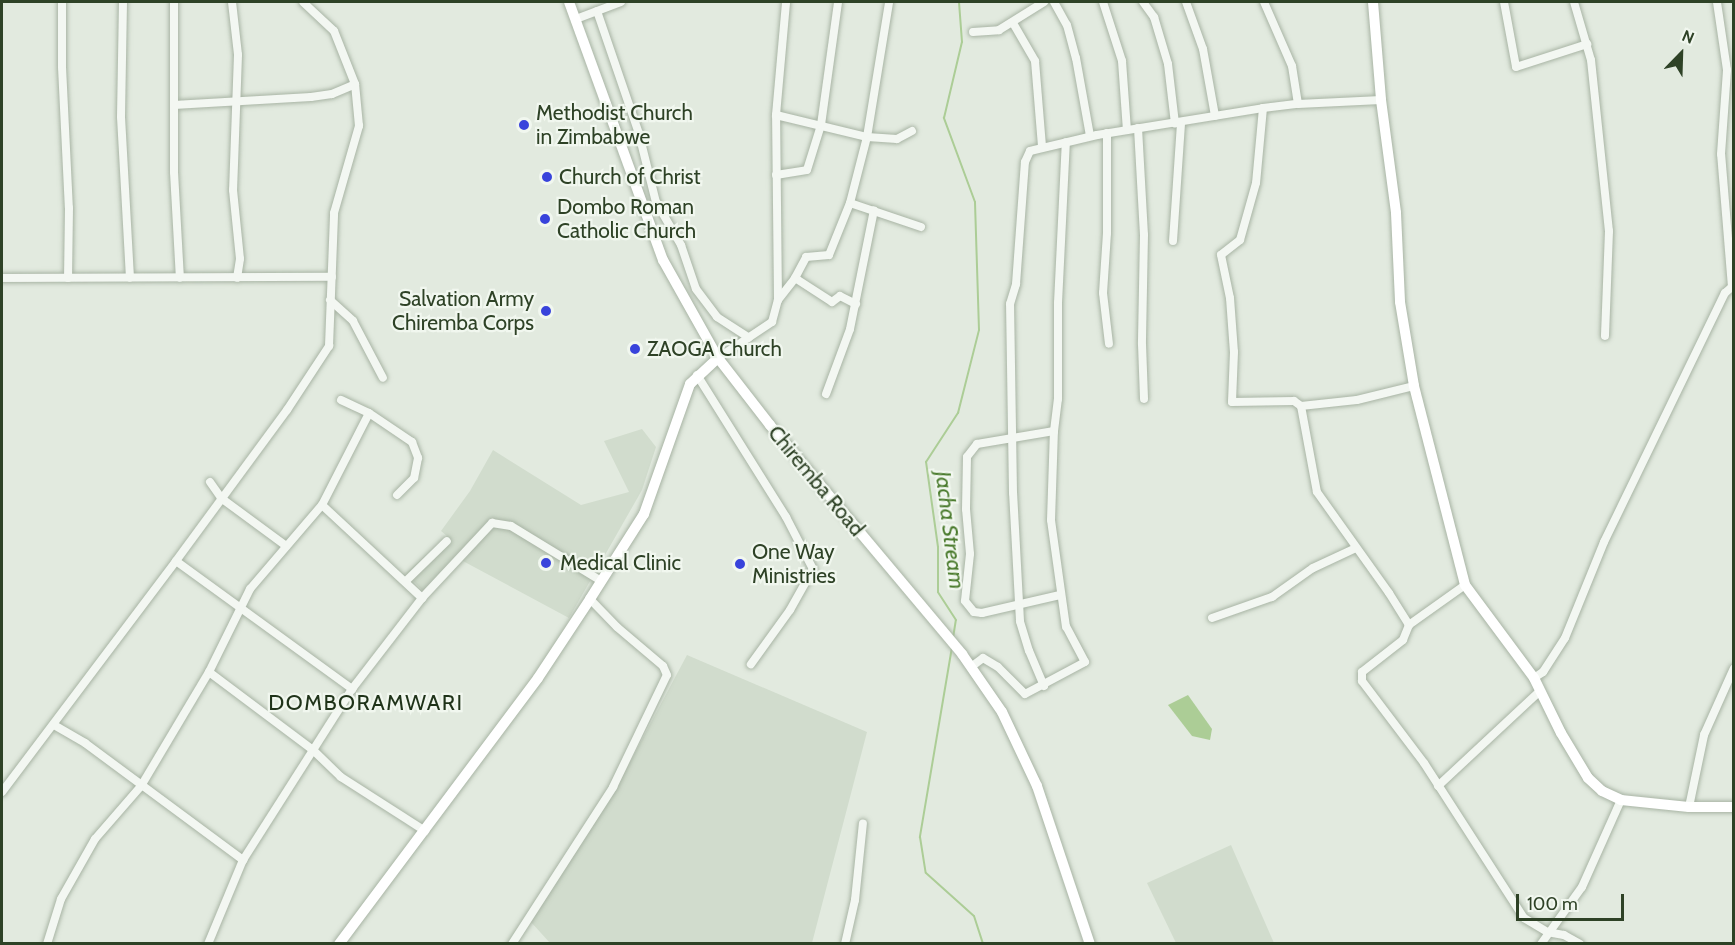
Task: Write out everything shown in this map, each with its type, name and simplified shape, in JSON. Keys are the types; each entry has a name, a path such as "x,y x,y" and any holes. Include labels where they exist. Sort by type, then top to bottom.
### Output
{"street":[{"path":"62,2 62,67 69,208 68,278"},
{"path":"123,2 121,117 130,278"},
{"path":"174,2 174,191 180,278"},
{"path":"232,2 238,55 233,190 240,259 237,278"},
{"path":"2,792 287,410 329,346 334,213 359,126 355,84 334,31 303,2"},
{"name":"Chiremba Road","path":"569,2 663,260 718,358 782,440 962,654 1002,712 1030,770 1049,817 1090,944"},
{"path":"576,18 621,2"},
{"path":"344,942 538,678 644,514 690,384 697,375 718,358 772,322 778,300 776,115 786,2"},
{"path":"776,175 807,170 821,125 838,2"},
{"path":"778,300 795,278 806,257 829,255 850,203 867,137 889,2"},
{"path":"973,32 999,30 1043,2"},
{"path":"1054,2 1067,26 1076,58 1090,136"},
{"path":"1103,2 1122,61 1127,130"},
{"path":"1143,2 1154,17 1168,64 1178,124 1173,241"},
{"path":"1186,2 1203,49 1215,116"},
{"path":"1264,2 1292,66 1298,104"},
{"path":"1374,2 1381,100 1396,213 1400,302 1414,386 1465,585 1534,678 1588,778 1602,791 1621,800 1689,807 1734,807"},
{"path":"1504,2 1516,68 1587,44"},
{"path":"1574,2 1592,60 1608,231 1605,336"},
{"path":"1534,678 1543,672 1565,638 1609,532 1725,293 1733,287 1720,154 1727,70 1717,2"},
{"path":"597,11 639,134 656,202 681,245 696,289 717,317 749,338"},
{"path":"1013,23 1035,61 1042,146"},
{"path":"174,105 332,94 355,84"},
{"path":"1044,686 1029,651 1019,604 1013,493 1010,304 1016,284 1025,162 1030,151 1042,146 1090,136 1178,124 1263,108 1381,100"},
{"path":"1263,108 1256,183 1250,206 1240,240 1221,255 1230,298 1234,352 1232,402 1294,401 1301,406 1357,400 1414,386"},
{"path":"776,115 867,137 897,139 912,131"},
{"path":"1138,128 1144,235 1142,344 1144,399"},
{"path":"1107,133 1107,233 1103,293 1109,344"},
{"path":"619,142 639,134"},
{"path":"971,667 983,658 998,667 1025,694 1044,686 1085,662 1066,627 1060,595 1059,561 1051,520 1053,431 1058,399 1058,303 1066,142"},
{"path":"850,203 921,227"},
{"path":"826,394 848,340 874,210"},
{"path":"2,278 332,277"},
{"path":"795,278 832,302 840,296 856,304"},
{"path":"330,300 353,321 383,378"},
{"path":"697,375 786,517 813,569 790,610 751,664"},
{"path":"341,400 369,413 412,442 418,458 414,478 397,495"},
{"path":"1301,406 1317,492 1409,625"},
{"path":"46,944 61,899 95,838 141,786 209,672 250,589 322,505 369,413"},
{"path":"1053,431 977,444 967,457 966,509 970,554 965,601 974,612 981,613 1060,595"},
{"path":"210,482 220,498 286,546"},
{"path":"322,505 422,598"},
{"path":"208,944 243,860 352,689 422,598 492,523 511,526 601,581"},
{"path":"406,581 447,541"},
{"path":"1212,618 1272,597 1313,568 1356,548"},
{"path":"176,561 352,689"},
{"path":"1465,585 1409,625 1404,640 1362,672 1362,681 1424,763 1524,918 1547,932 1564,935 1580,944"},
{"path":"512,944 614,787 667,675 663,666 617,627 590,599"},
{"path":"1689,807 1704,735 1734,668"},
{"path":"209,672 313,750 342,777 425,831"},
{"path":"1438,786 1540,691"},
{"path":"54,725 85,742 243,860"},
{"path":"1541,944 1547,932 1582,887 1621,800"},
{"path":"845,944 855,900 863,823"}],"shaded area":[{"path":"642,429 656,447 642,490 569,618 461,560 426,594 406,573 447,536 441,531 470,491 493,450 581,505 629,492 604,441"},
{"path":"687,655 867,732 812,943 550,943 531,922 614,792"},
{"path":"1188,695 1212,729 1210,740 1192,736 1168,705"},
{"path":"1231,845 1274,943 1176,943 1147,883"}],"waterway":[{"name":"Jacha Stream","path":"953,638 956,620 938,592 938,547 926,462 958,413 979,330 975,202 944,118 962,42 959,2"},
{"name":"Jacha Stream","path":"952,647 920,837 926,873 974,916 983,944"}],"place":[{"name":"Methodist Church in Zimbabwe","path":"524,125"},
{"name":"Church of Christ","path":"547,177"},
{"name":"Dombo Roman Catholic Church","path":"545,219"},
{"name":"Salvation Army Chiremba Corps","path":"546,311"},
{"name":"ZAOGA Church","path":"635,349"},
{"name":"Medical Clinic","path":"546,563"},
{"name":"One Way Ministries","path":"740,564"}],"district":[{"name":"DOMBORAMWARI","path":"366,703"}]}
